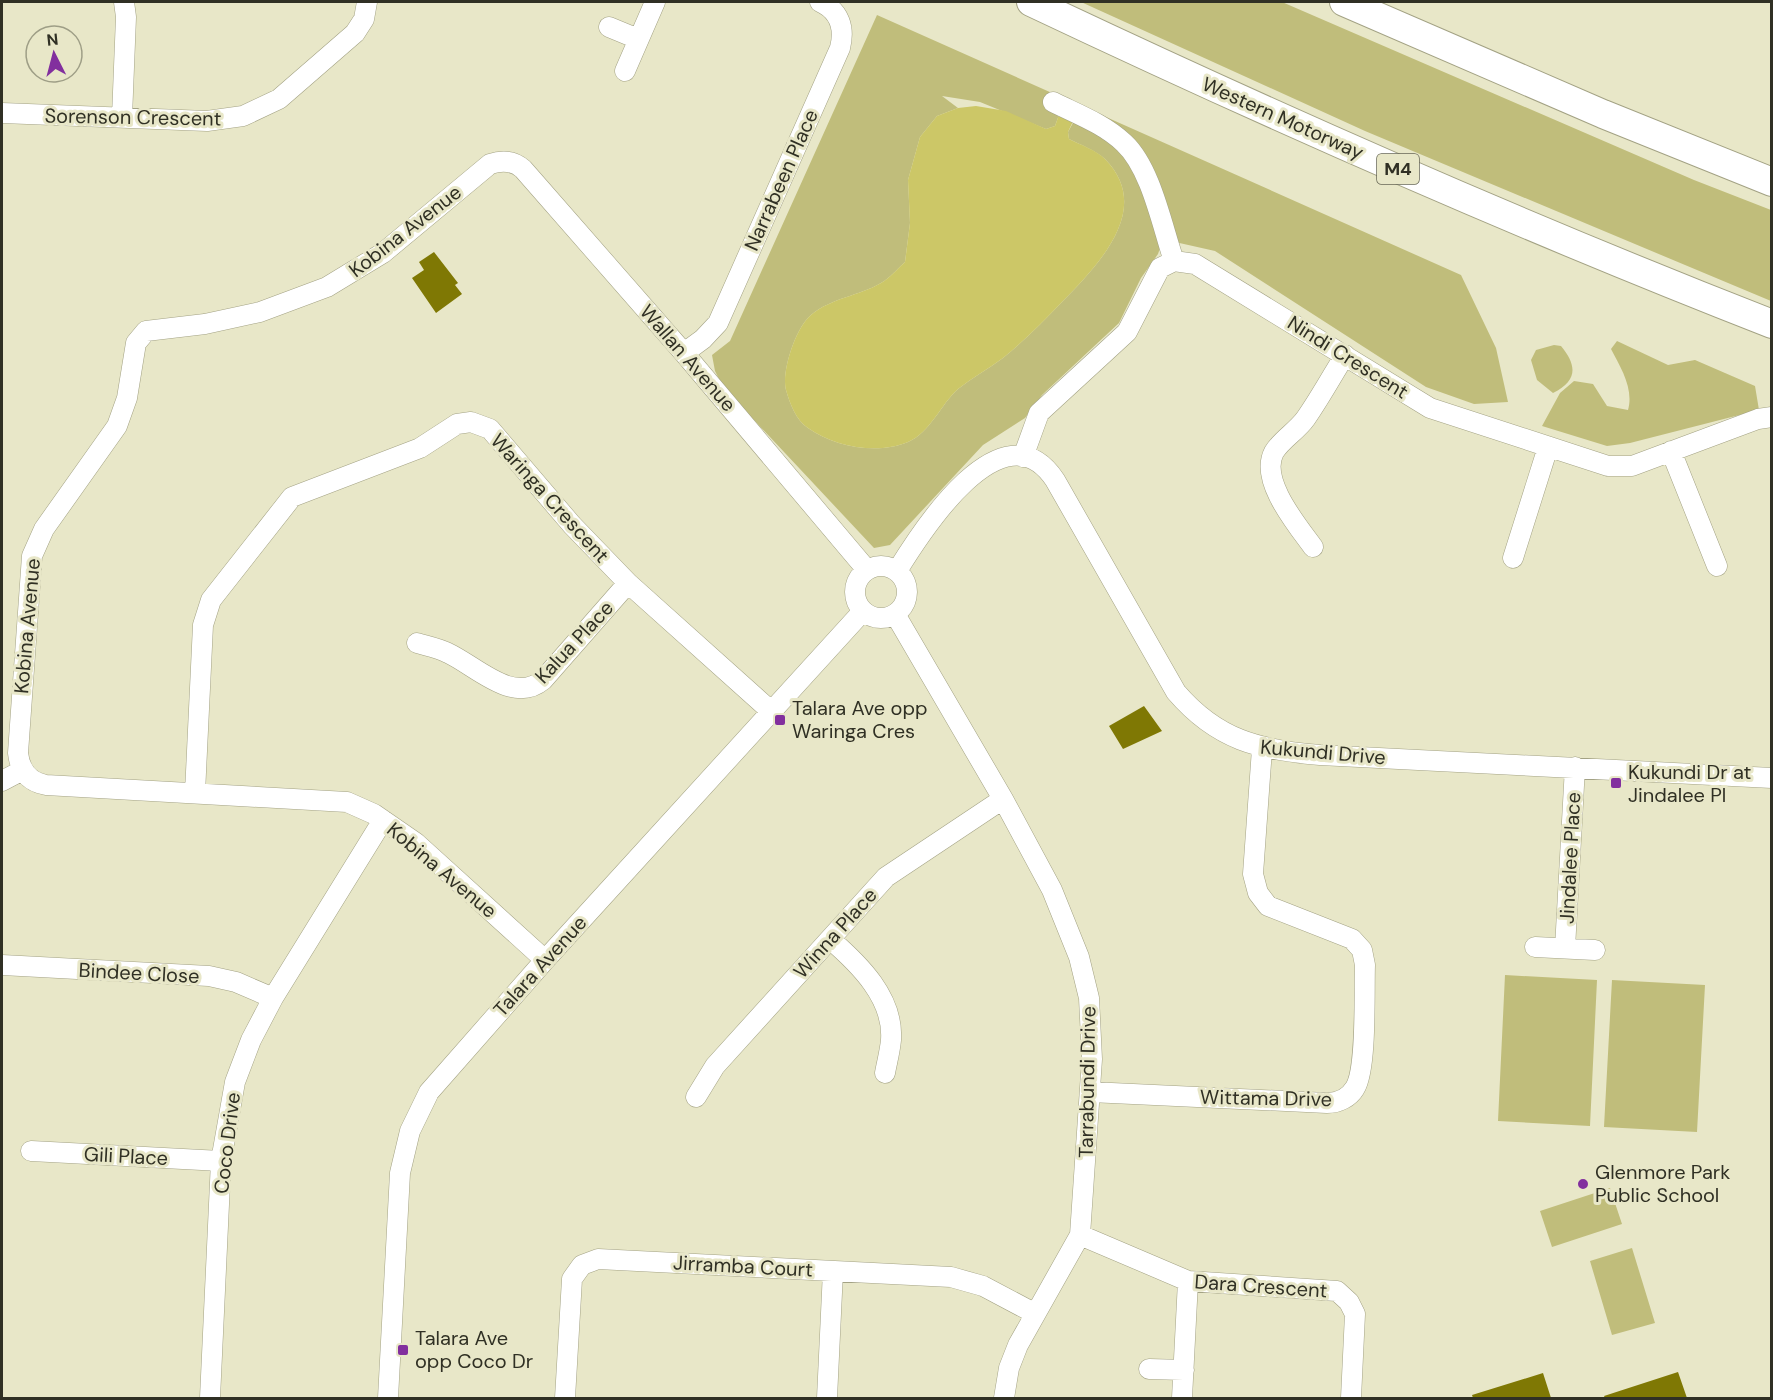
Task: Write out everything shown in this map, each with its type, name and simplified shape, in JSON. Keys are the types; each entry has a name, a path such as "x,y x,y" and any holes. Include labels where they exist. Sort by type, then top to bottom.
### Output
{"highway":[{"name":"Western Motorway","path":"1031,2 1364,155 1564,240 1772,324"},
{"path":"1344,2 1603,114 1772,182"}],"street":[{"path":"122,117 126,17 124,2"},
{"path":"625,71 655,2"},
{"name":"Narrabeen Place","path":"684,353 704,339 718,322 840,48 843,36 839,17 831,7 820,2"},
{"name":"Sorenson Crescent","path":"2,113 207,121 232,119 254,113 279,99 355,33 366,7"},
{"path":"609,27 639,39"},
{"path":"897,572 933,516 975,473 994,460 1023,458 1032,426 1043,408 1127,332 1155,275 1166,264 1174,261 1142,167 1131,149 1100,125 1053,102"},
{"name":"Wallan Avenue","path":"499,161 513,163 523,169 684,353 867,570"},
{"name":"Kobina Avenue","path":"499,161 484,168 383,253 327,287 260,312 205,324 153,329 138,339 134,350 127,398 117,426 44,529 32,556 18,753 23,770 34,782 46,785 332,800 362,808 416,843 545,960"},
{"name":"Nindi Crescent","path":"1174,261 1195,264 1430,408 1616,468 1632,466 1758,419 1772,417"},
{"path":"1313,547 1293,521 1273,483 1271,462 1275,451 1306,417 1345,355"},
{"name":"Waringa Crescent","path":"195,793 203,625 206,610 283,505 296,494 420,448 457,424 478,423 490,429 572,525 628,583 773,713"},
{"path":"1513,558 1548,447"},
{"path":"1671,451 1717,566"},
{"name":"Kukundi Drive","path":"1023,458 1044,467 1055,480 1176,692 1196,714 1219,730 1262,748 1320,755 1772,778"},
{"path":"882,566 897,572 906,585 905,601 895,614 879,618 863,611 855,590 857,582 867,570 882,566"},
{"name":"Kalua Place","path":"417,643 448,653 509,687 530,688 543,680 628,583"},
{"name":"Talara Avenue","path":"388,1398 400,1173 410,1131 437,1080 773,713 863,611"},
{"name":"Tarrabundi Drive","path":"895,614 1003,799 1052,890 1079,957 1090,1013 1090,1092 1080,1235 1034,1314 1013,1356 1004,1398"},
{"name":"Wittama Drive","path":"1090,1092 1327,1103 1344,1098 1355,1088 1360,1075 1361,1059 1365,965 1362,950 1346,935 1268,906 1254,885 1262,748"},
{"name":"Jindalee Place","path":"1565,948 1575,767"},
{"path":"2,781 23,770"},
{"name":"Winna Place","path":"696,1097 714,1066 895,870 1003,799"},
{"name":"Coco Drive","path":"210,1398 221,1161 235,1082 251,1040 273,998 383,820"},
{"path":"830,939 860,965 879,994 888,1015 891,1042 885,1073"},
{"name":"Jindalee Place","path":"1535,947 1594,950"},
{"name":"Bindee Close","path":"2,965 209,976 236,982 273,998"},
{"name":"Gili Place","path":"31,1151 221,1161"},
{"name":"Dara Crescent","path":"1080,1235 1188,1281 1330,1290 1344,1296 1353,1308 1355,1321 1351,1398"},
{"name":"Jirramba Court","path":"565,1398 572,1279 577,1270 589,1261 606,1259 960,1279 983,1286 1034,1314"},
{"path":"827,1398 833,1271"},
{"path":"1182,1398 1188,1281"},
{"path":"1149,1369 1184,1370"}],"shaded area":[{"path":"1081,2 1282,2 1694,180 1771,210 1771,301 1365,131"},
{"path":"877,15 1461,275 1496,348 1508,402 1474,404 1426,387 1215,251 1175,242 1168,234 1152,178 1142,157 1128,139 1098,119 1053,98 1050,105 1060,112 1055,126 1046,129 980,102 942,96 958,108 937,116 920,137 908,180 910,223 905,262 881,283 819,309 805,321 795,339 786,372 786,390 797,416 808,428 831,440 856,447 883,448 896,446 916,438 958,389 1019,345 1091,271 1115,235 1122,216 1124,197 1119,178 1105,159 1069,139 1068,132 1075,119 1104,134 1125,151 1145,188 1161,245 1158,254 1141,278 1119,323 1042,395 1025,418 983,445 890,545 874,548 723,387 715,371 712,355 730,341"},
{"path":"976,106 1006,111 1046,129 1055,126 1060,112 1074,119 1068,132 1069,139 1093,150 1105,159 1119,178 1124,197 1122,216 1115,235 1091,271 1048,316 1003,358 958,389 916,438 896,446 870,448 843,444 819,435 804,425 797,416 786,390 786,372 795,339 805,321 819,309 881,283 905,262 910,223 908,180 920,137 937,116 958,108"},
{"path":"1617,341 1668,365 1695,360 1755,386 1759,410 1630,443 1607,446 1542,426 1560,393 1574,381 1593,384 1607,406 1628,410 1628,386 1611,349"},
{"path":"1554,345 1561,346 1566,353 1572,366 1572,372 1567,383 1553,393 1537,380 1531,360 1536,350"},
{"path":"1505,975 1597,980 1590,1126 1498,1121"},
{"path":"1612,980 1705,985 1697,1132 1604,1127"},
{"path":"1610,1188 1622,1224 1552,1247 1540,1211"},
{"path":"1632,1248 1655,1323 1612,1335 1590,1261"}],"building":[{"path":"434,252 458,283 455,285 462,294 436,313 412,278 424,270 419,262"},
{"path":"1144,706 1162,731 1123,749 1109,726"},
{"path":"1678,1372 1687,1398 1605,1398 1604,1396"},
{"path":"1543,1373 1551,1398 1473,1398 1472,1395"}],"place":[{"name":"Talara Ave opp Waringa Cres","path":"780,720"},
{"name":"Kukundi Dr at Jindalee Pl","path":"1616,783"},
{"name":"Glenmore Park Public School","path":"1583,1184"},
{"name":"Talara Ave opp Coco Dr","path":"403,1350"}]}
